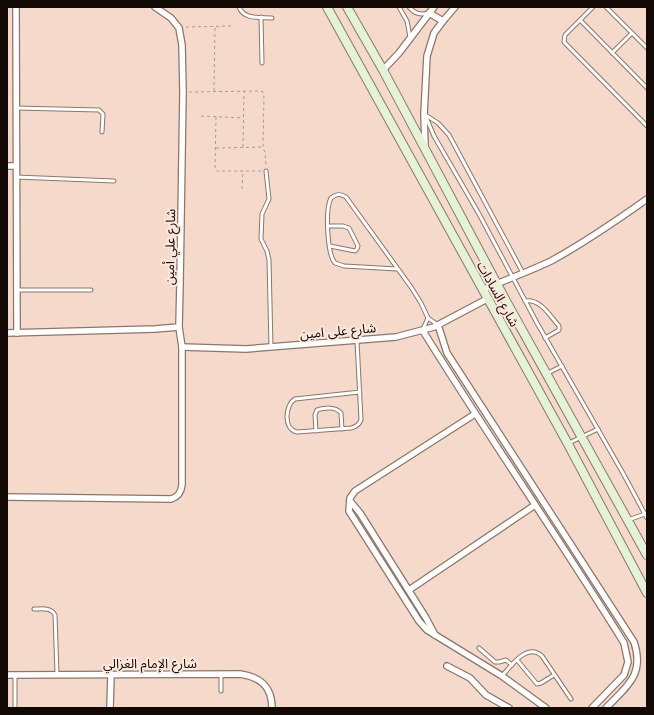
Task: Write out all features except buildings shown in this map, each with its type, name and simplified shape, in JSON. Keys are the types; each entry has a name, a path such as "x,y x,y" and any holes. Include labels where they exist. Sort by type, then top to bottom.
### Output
{"main road":[{"name":"شارع السادات","path":"327,7 568,444 647,594"},
{"name":"شارع السادات","path":"347,7 383,70 546,374 647,555"},
{"path":"496,315 510,308"}],"street":[{"path":"16,7 17,333"},
{"path":"154,7 172,18 179,28"},
{"path":"383,70 434,7"},
{"path":"425,149 424,114 427,56 434,33 455,7"},
{"path":"429,13 443,21"},
{"name":"شارع علي أمين","path":"7,497 171,500 180,493 182,485 182,348 179,327 183,92 182,45 179,28"},
{"path":"7,166 16,166"},
{"path":"482,290 513,278 551,260 602,230 647,199"},
{"name":"شارع على امين","path":"182,348 240,350 396,337 423,331 438,325 487,299"},
{"path":"438,325 447,353 634,642 637,652 637,671 631,682 606,708"},
{"path":"7,333 179,327"},
{"path":"423,331 475,414 563,546 624,644 628,662 624,675 592,708"},
{"path":"475,414 355,491 350,501 349,511 419,620 427,630 502,676 546,708"},
{"path":"500,450 507,446"},
{"path":"350,501 358,510 409,590 435,635"},
{"path":"409,590 535,505"},
{"path":"563,546 570,542"},
{"path":"447,666 470,678 486,695 509,708"},
{"path":"110,674 110,708"},
{"name":"شارع الإمام الغزالي","path":"7,675 250,675 260,680 268,688 272,698 272,708"}],"lane":[{"path":"240,7 241,12 246,16 272,18"},
{"path":"399,7 408,26 410,38"},
{"path":"409,7 418,14 429,13"},
{"path":"593,7 565,36 564,42 646,123"},
{"path":"606,7 647,48"},
{"path":"261,17 262,63"},
{"path":"580,20 647,88"},
{"path":"612,53 632,33"},
{"path":"16,108 99,110 103,114 102,132"},
{"path":"424,114 438,123 449,135 523,273"},
{"path":"424,114 434,136 545,338 598,429 647,518"},
{"path":"266,171 269,200 262,214 261,239 267,251 269,260 271,348"},
{"path":"16,177 114,180"},
{"path":"398,269 340,265 332,260 328,226 329,201 331,198 336,194 343,195 398,269 417,297 428,318 438,325"},
{"path":"328,226 343,226 349,228 358,246 355,251 330,246"},
{"path":"17,290 91,290"},
{"path":"525,301 531,300 537,302 559,326 559,330 545,338"},
{"path":"423,331 428,318"},
{"path":"357,341 360,392 360,423 354,428 297,432 290,429 288,426 288,408 292,400 360,392"},
{"path":"546,374 562,366"},
{"path":"316,431 315,412 320,409 336,408 340,411 342,429"},
{"path":"568,444 598,429"},
{"path":"628,520 645,514"},
{"path":"34,609 50,609 55,614 57,674"},
{"path":"479,648 495,662 506,660 512,665"},
{"path":"502,676 526,653 535,651 542,656 571,699"},
{"path":"517,660 537,684 541,684 554,675"},
{"path":"221,674 221,691"},
{"path":"15,675 15,708"}],"path":[{"path":"214,26 214,92"},
{"path":"179,28 232,26"},
{"path":"183,92 263,92 263,147 265,153 266,171 217,171 215,169 216,117"},
{"path":"242,147 244,92"},
{"path":"201,116 243,118"},
{"path":"215,148 263,147"},
{"path":"242,189 243,171"}]}
